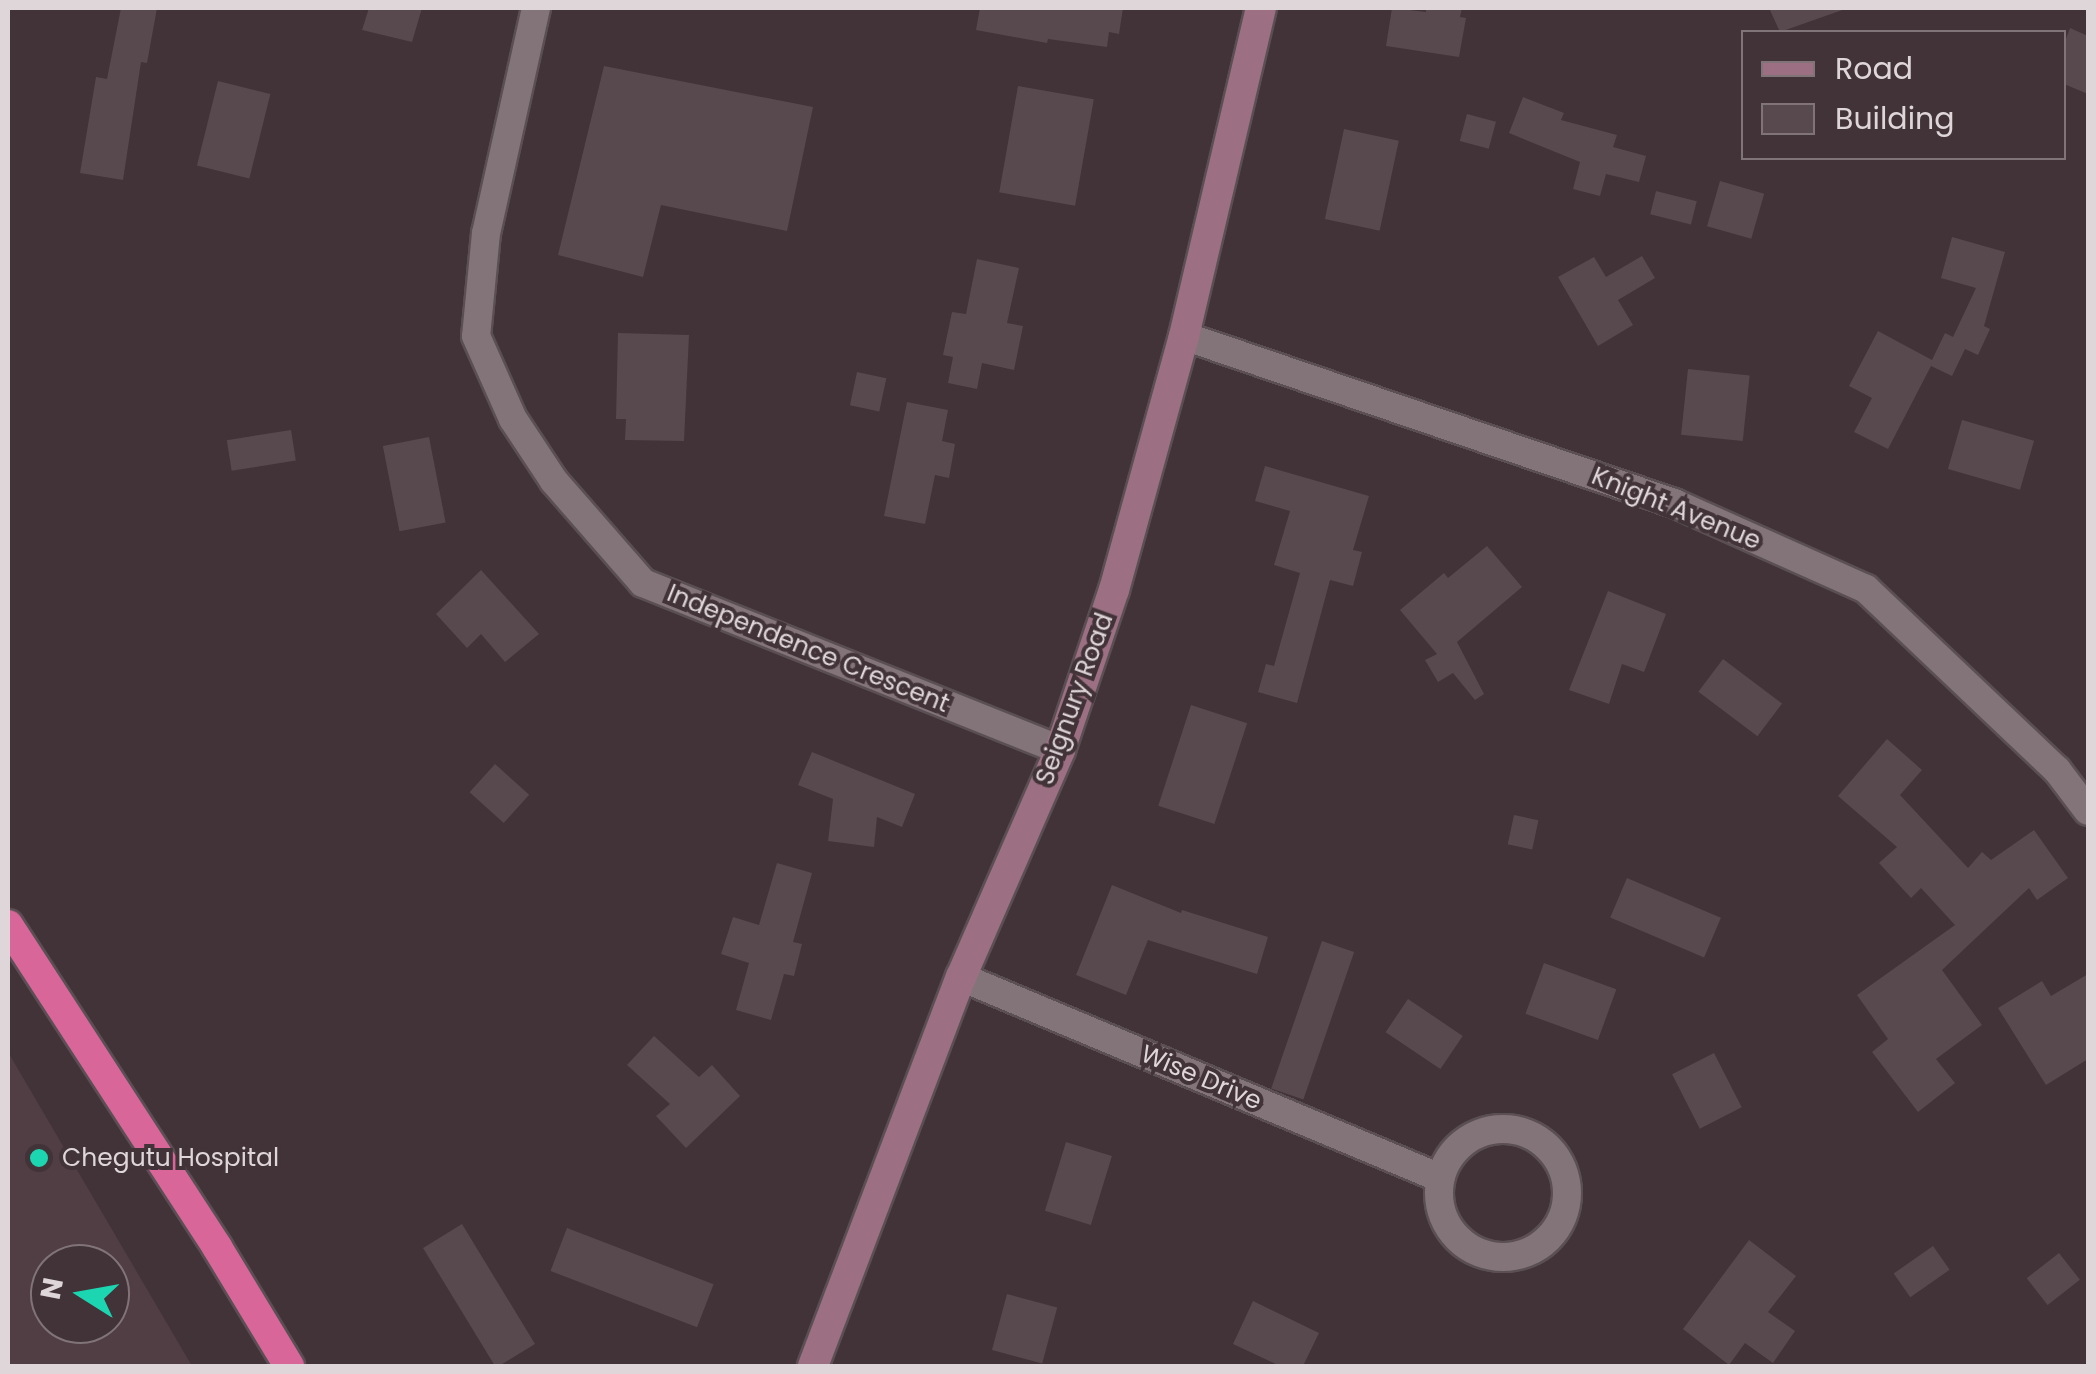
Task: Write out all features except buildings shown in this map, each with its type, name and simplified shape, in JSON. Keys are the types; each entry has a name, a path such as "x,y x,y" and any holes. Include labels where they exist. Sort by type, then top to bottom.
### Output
{"highway":[{"path":"8,925 218,1247 289,1366"}],"main road":[{"name":"Seignury Road","path":"813,1366 962,977 1060,750 1114,590 1184,336 1261,8"}],"street":[{"name":"Independence Crescent","path":"536,8 486,232 476,336 512,419 554,481 643,582 1060,750"},
{"name":"Knight Avenue","path":"1184,336 1674,503 1866,588 2057,770 2088,811"},
{"name":"Wise Drive","path":"962,977 1440,1178"},
{"path":"1500,1128 1520,1130 1539,1139 1564,1172 1564,1214 1554,1233 1518,1256 1496,1257 1475,1251 1451,1230 1439,1200 1440,1178 1462,1143 1500,1128"}],"shaded area":[{"name":"Chegutu Hospital","path":"8,1052 121,1244 30,1244 30,1344 130,1344 130,1260 192,1366 8,1366"}],"place":[{"name":"Chegutu Hospital","path":"39,1158"}]}
